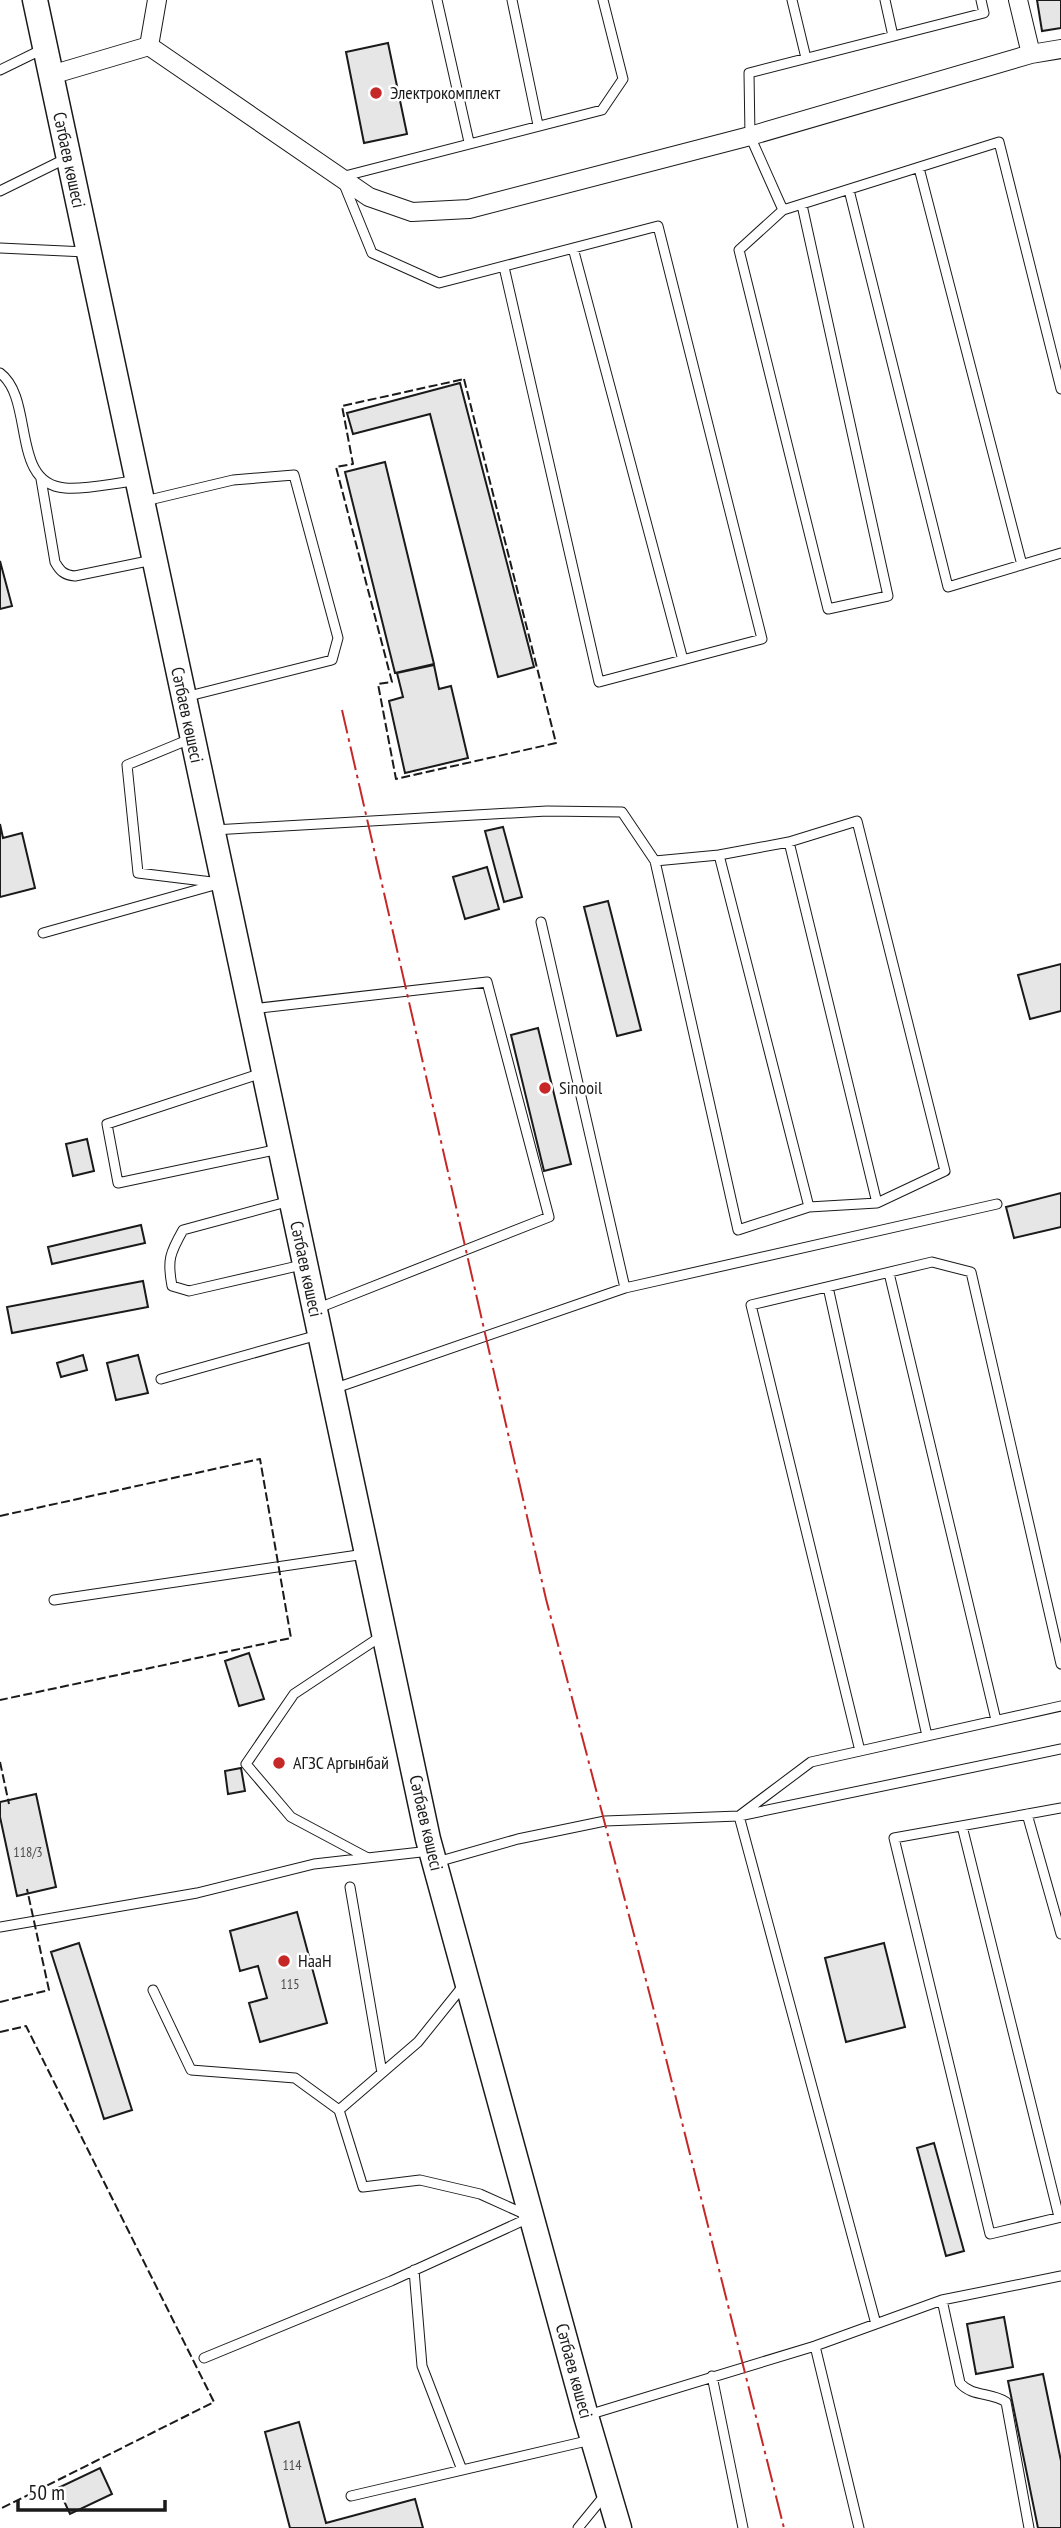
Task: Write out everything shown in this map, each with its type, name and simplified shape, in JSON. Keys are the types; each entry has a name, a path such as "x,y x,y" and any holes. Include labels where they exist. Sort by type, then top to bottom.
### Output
{"main road":[{"name":"Сәтбаев көшесі","path":"34,0 433,1857 589,2428 619,2528"}],"street":[{"path":"149,46 157,0"},
{"path":"1018,0 1031,54"},
{"path":"51,75 149,46"},
{"path":"149,46 369,197 412,212 470,209 750,136 1031,54 1061,49"}],"lane":[{"path":"437,0 469,142"},
{"path":"512,0 538,125"},
{"path":"505,267 598,682 762,639 658,226 439,284 372,253 341,177 602,110 622,79 603,0"},
{"path":"792,0 806,58"},
{"path":"885,0 893,36"},
{"path":"783,210 750,136 749,73 984,13 981,0"},
{"path":"0,70 45,48"},
{"path":"802,205 888,596 828,609 739,250 783,210 999,142 1061,389"},
{"path":"0,191 68,157"},
{"path":"919,168 1021,565"},
{"path":"849,190 948,587 1061,553"},
{"path":"0,248 89,253"},
{"path":"573,248 683,660"},
{"path":"0,373 15,389 30,459 41,479 55,562 60,571 75,576 154,560"},
{"path":"41,479 66,489 140,491 294,475 338,638 331,660 183,697"},
{"path":"192,738 127,765 138,873 223,883"},
{"path":"212,830 547,811 622,812 655,861 738,1230 808,1207 877,1203 945,1171 857,821 789,842 719,855 655,861"},
{"path":"789,842 877,1203"},
{"path":"719,855 808,1207"},
{"path":"43,933 223,883"},
{"path":"541,922 625,1288"},
{"path":"250,1009 487,982 549,1217 315,1310"},
{"path":"264,1073 107,1124 118,1183 280,1149"},
{"path":"291,1201 183,1230 171,1252 168,1265 172,1286 190,1291 305,1265"},
{"path":"332,1390 625,1288 997,1204"},
{"path":"860,1751 751,1305 932,1262 971,1272 1061,1664"},
{"path":"889,1273 996,1720"},
{"path":"828,1287 927,1736"},
{"path":"160,1379 320,1334"},
{"path":"54,1600 367,1554"},
{"path":"367,1858 291,1817 246,1763 294,1694 384,1635"},
{"path":"739,1816 811,1762 1061,1706"},
{"path":"0,1927 197,1893 314,1864 367,1858 433,1857 605,1821 739,1816 1061,1749"},
{"path":"962,1826 1060,2217 990,2234 894,1838 1061,1808"},
{"path":"1027,1814 1061,1934"},
{"path":"739,1816 876,2324"},
{"path":"351,1887 382,2073"},
{"path":"340,2110 418,2042 467,1982"},
{"path":"153,1990 191,2070 295,2078 340,2110 363,2188 420,2180 481,2194 531,2217"},
{"path":"204,2358 414,2270 531,2217"},
{"path":"414,2270 422,2366 462,2470"},
{"path":"351,2496 462,2470 589,2428 712,2376 815,2346 942,2300 1061,2276"},
{"path":"942,2300 960,2383 968,2391 993,2395 1006,2402 1029,2528"},
{"path":"815,2346 859,2528"},
{"path":"712,2376 743,2528"},
{"path":"578,2528 608,2491"}],"building":[{"path":"1037,0 1061,0 1061,28 1042,31"},
{"name":"Электрокомплект","path":"388,43 407,134 364,143 346,52"},
{"path":"460,383 534,667 498,677 430,414 353,434 347,413"},
{"path":"385,462 434,664 395,673 345,472"},
{"path":"0,561 12,606 0,609"},
{"path":"434,665 439,689 451,686 468,758 405,773 389,701 403,697 397,673"},
{"path":"0,824 3,838 22,833 35,888 0,897"},
{"path":"503,827 522,897 504,902 485,831"},
{"path":"487,867 499,909 465,919 453,877"},
{"path":"608,901 641,1030 617,1036 584,907"},
{"path":"1061,964 1061,1011 1030,1019 1018,975"},
{"path":"538,1028 571,1164 544,1171 511,1035"},
{"path":"87,1139 94,1171 73,1176 66,1144"},
{"path":"1061,1193 1061,1227 1014,1238 1006,1207"},
{"path":"141,1225 145,1243 52,1264 48,1247"},
{"path":"143,1281 148,1307 12,1333 7,1307"},
{"path":"83,1355 87,1370 61,1377 57,1363"},
{"path":"138,1355 148,1393 116,1400 107,1363"},
{"path":"249,1653 264,1699 239,1706 225,1661"},
{"path":"241,1768 245,1791 228,1794 225,1771"},
{"path":"36,1794 56,1887 17,1896 0,1817 0,1802"},
{"path":"297,1912 327,2023 260,2042 249,2003 267,1998 258,1966 240,1971 230,1931"},
{"path":"79,1943 132,2110 104,2119 51,1952"},
{"path":"884,1943 905,2027 846,2042 825,1958"},
{"path":"934,2143 964,2251 946,2256 917,2148"},
{"path":"1004,2317 1013,2367 976,2374 967,2324"},
{"path":"1043,2374 1061,2461 1061,2528 1038,2528 1008,2381"},
{"path":"299,2422 326,2523 415,2499 423,2528 290,2528 265,2432"},
{"path":"100,2468 112,2494 70,2514 58,2488"}],"fence":[{"path":"464,379 556,743 396,779 378,684 392,682 336,467 353,464 342,406 464,379"},
{"path":"0,1516 260,1459 291,1638 0,1700"},
{"path":"0,1762 9,1804"},
{"path":"0,2002 49,1990 27,1889"},
{"path":"0,2032 26,2026 214,2402 0,2509"}],"power":[{"path":"342,710 546,1599 653,2007 784,2528"}],"place":[{"name":"Электрокомплект","path":"376,93"},
{"name":"Sinooil","path":"545,1088"},
{"name":"АГЗС Аргынбай","path":"279,1763"},
{"name":"НааН","path":"284,1961"}]}
